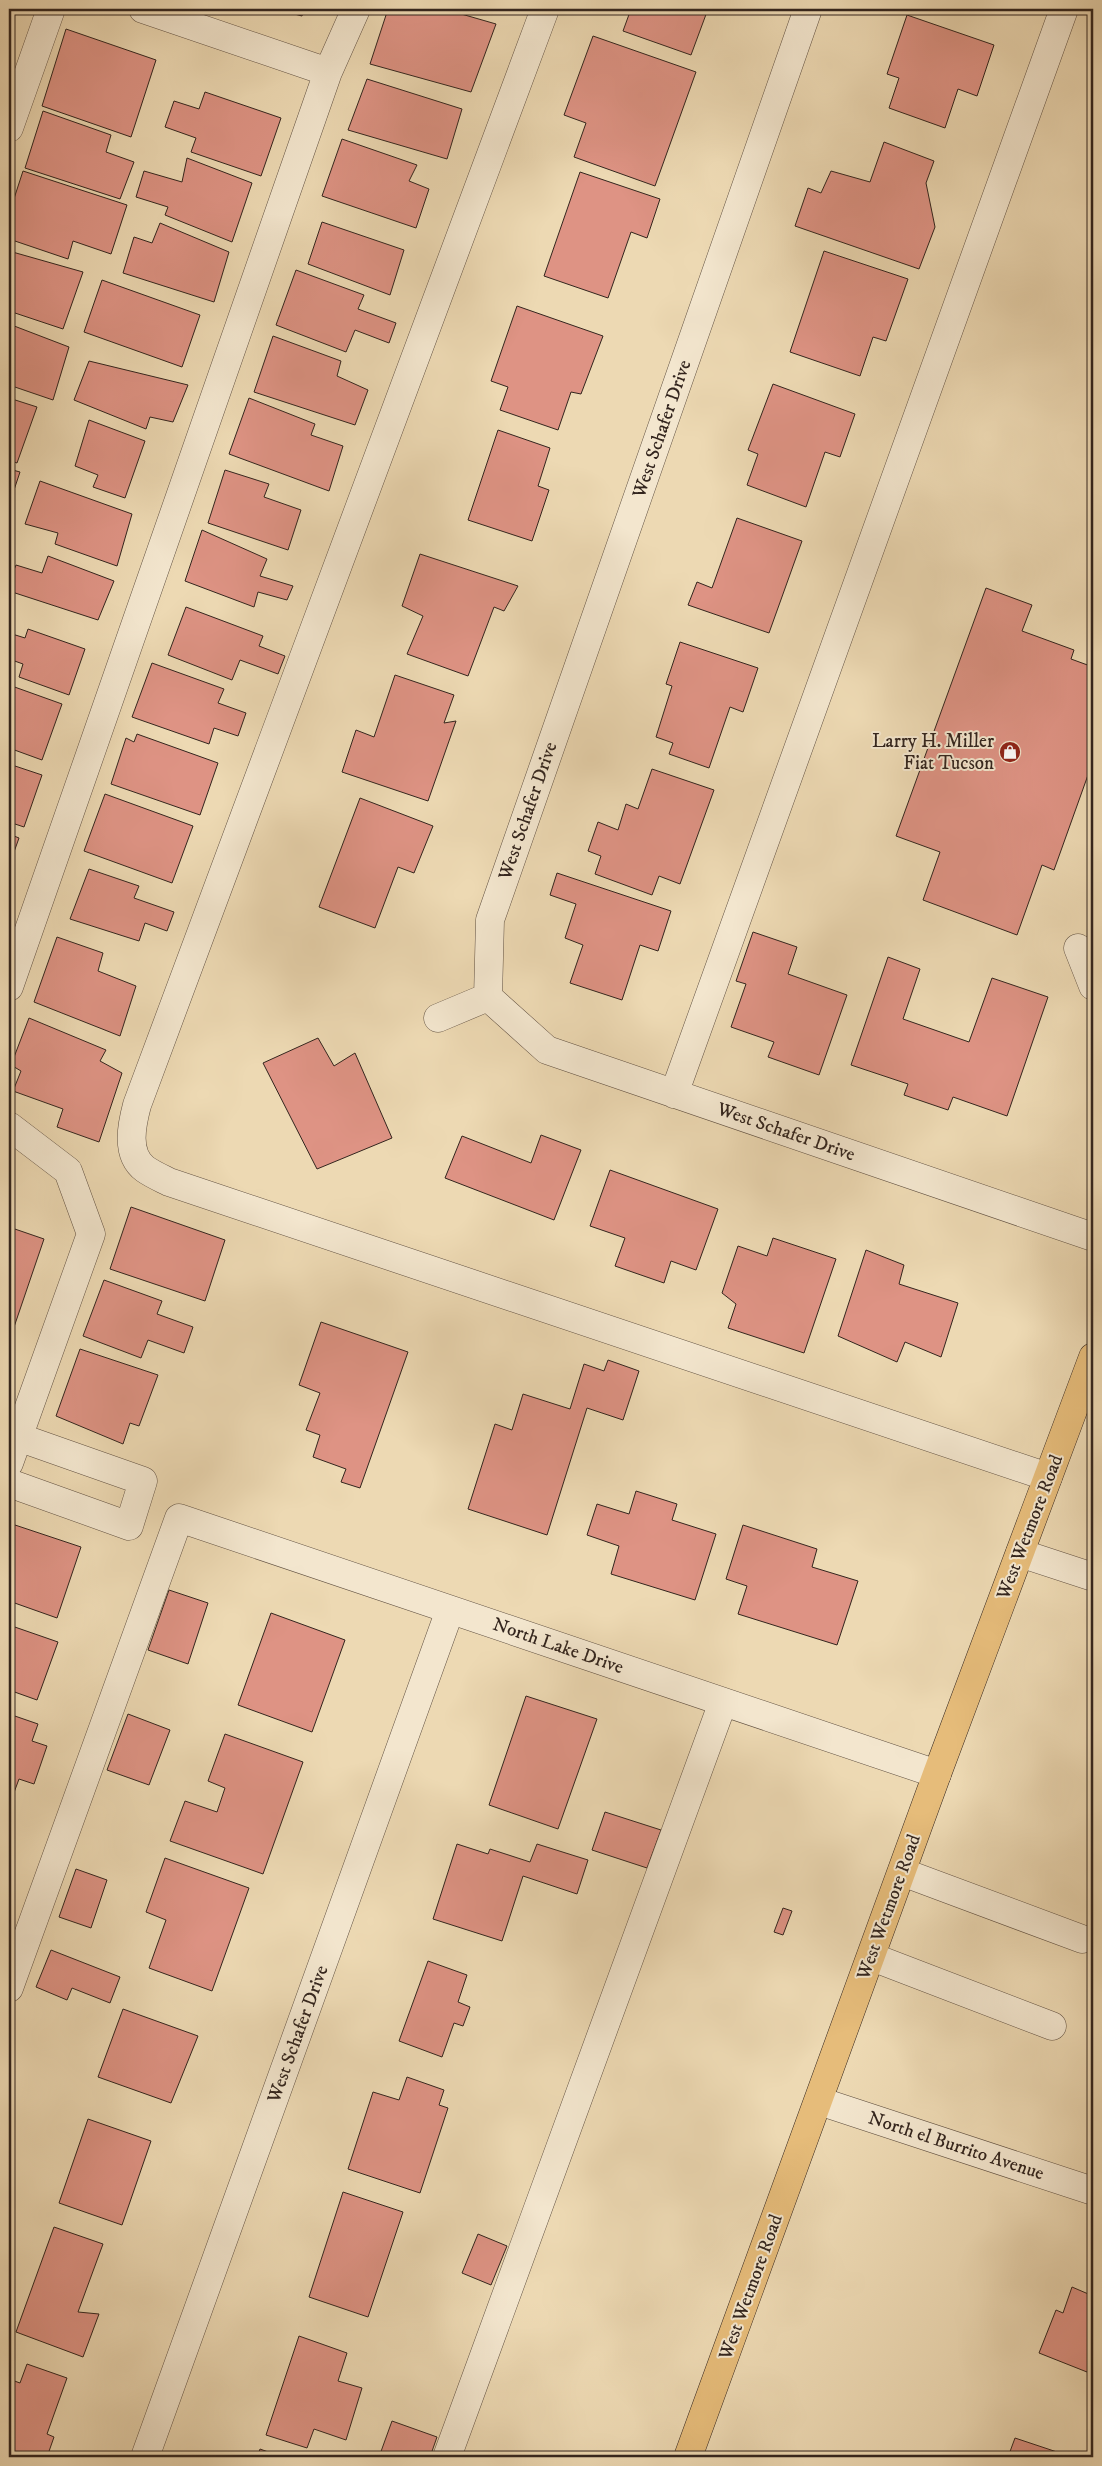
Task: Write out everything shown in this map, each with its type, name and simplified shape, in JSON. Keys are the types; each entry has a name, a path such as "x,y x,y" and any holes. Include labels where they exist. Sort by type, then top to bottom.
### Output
{"main road":[{"name":"West Wetmore Road","path":"688,2457 872,1957 937,1774 1093,1357"}],"street":[{"path":"9,128 51,9"},
{"path":"143,9 328,72"},
{"path":"9,987 47,884 328,72 356,9"},
{"path":"545,9 140,1095 131,1130 134,1151 143,1168 169,1182 1048,1477"},
{"name":"West Schafer Drive","path":"808,9 490,920 488,997 546,1050 1093,1237"},
{"path":"674,1094 1064,9"},
{"path":"1078,948 1093,986"},
{"path":"438,1018 488,997"},
{"path":"9,1126 68,1171 91,1234 9,1463"},
{"path":"9,1483 129,1526 142,1481 18,1437"},
{"name":"North Lake Drive","path":"9,1988 179,1518 937,1774"},
{"path":"1020,1553 1093,1577"},
{"name":"West Schafer Drive","path":"145,2457 450,1610"},
{"path":"447,2457 723,1702"},
{"path":"902,1872 1082,1939"},
{"path":"872,1957 1052,2026"},
{"name":"North el Burrito Avenue","path":"819,2101 1093,2191"}],"building":[{"path":"275,9 304,9 302,16"},
{"path":"388,9 444,9 496,24 471,92 370,64"},
{"path":"631,9 708,9 691,55 623,31"},
{"path":"907,15 994,45 977,96 958,89 945,128 889,108 899,78 887,74"},
{"path":"66,29 156,60 131,137 42,106"},
{"path":"593,36 696,72 655,186 574,157 586,123 564,115"},
{"path":"367,79 462,109 447,159 348,130"},
{"path":"205,92 281,118 261,176 191,152 196,138 165,127 174,101 199,109"},
{"path":"43,111 111,135 106,152 134,162 120,199 25,168"},
{"path":"342,139 417,165 409,181 429,189 416,228 322,196"},
{"path":"884,142 934,161 926,183 935,227 919,269 795,226 808,188 821,193 831,171 870,182"},
{"path":"187,158 252,183 232,242 165,215 168,207 136,197 144,171 182,182"},
{"path":"23,171 127,205 111,254 73,241 68,259 9,239 9,214"},
{"path":"580,172 660,199 647,238 631,232 608,298 544,276"},
{"path":"322,222 404,250 390,295 308,264"},
{"path":"160,223 229,252 214,302 123,273 134,237 152,243"},
{"path":"9,251 83,272 63,329 9,311"},
{"path":"824,251 908,279 886,341 873,337 860,376 790,352"},
{"path":"296,270 364,295 358,309 396,323 389,343 355,330 346,352 276,325"},
{"path":"102,280 200,315 182,367 84,332"},
{"path":"517,306 603,336 581,394 571,392 558,430 500,410 508,387 491,381"},
{"path":"9,324 69,347 53,400 9,385"},
{"path":"273,336 341,361 337,376 368,390 355,425 254,392"},
{"path":"89,361 188,385 173,422 150,417 146,429 74,400"},
{"path":"773,384 855,414 840,457 825,452 806,507 747,485 758,454 748,450"},
{"path":"9,398 37,407 17,463 9,460"},
{"path":"249,398 315,424 311,435 343,446 329,491 229,454"},
{"path":"89,420 145,441 125,498 93,487 98,475 75,466"},
{"path":"498,430 550,448 538,486 549,490 532,541 468,520"},
{"path":"9,469 20,472 9,505"},
{"path":"225,470 269,484 264,497 301,510 288,550 208,523"},
{"path":"40,481 132,514 117,566 55,544 58,533 25,524"},
{"path":"737,518 802,541 769,633 688,605 697,582 712,588"},
{"path":"202,530 267,559 260,576 293,586 287,600 258,592 254,607 185,581"},
{"path":"420,554 518,586 504,611 494,607 468,676 407,654 423,616 402,606"},
{"path":"48,556 114,581 98,620 9,591 9,582 16,565 42,573"},
{"name":"Larry H. Miller Fiat Tucson","path":"986,588 1032,605 1022,631 1074,650 1071,659 1093,667 1093,726 1088,740 1093,742 1093,761 1054,870 1042,865 1017,935 923,900 940,852 896,836"},
{"path":"186,607 263,636 259,646 285,656 278,674 240,660 232,680 168,655"},
{"path":"28,629 85,649 69,695 19,677 23,664 9,659 9,633 25,638"},
{"path":"680,642 758,668 743,712 730,707 709,768 669,754 673,743 656,737 672,686 666,684"},
{"path":"152,663 224,689 218,703 246,713 238,736 214,728 209,744 132,717"},
{"path":"395,675 454,695 444,723 456,721 428,801 342,772 356,730 374,737"},
{"path":"9,685 62,704 42,760 9,748"},
{"path":"137,734 218,763 200,815 111,784 126,738 134,742"},
{"path":"9,764 42,775 24,827 9,822"},
{"path":"652,769 714,790 680,884 659,876 652,895 595,874 601,856 588,851 598,822 618,830 626,804 638,809"},
{"path":"105,794 193,826 172,883 84,851"},
{"path":"360,798 433,826 414,873 398,867 375,928 319,907"},
{"path":"9,834 19,838 9,866"},
{"path":"89,869 139,886 134,898 174,912 167,931 145,923 139,941 70,919"},
{"path":"557,873 671,911 658,951 640,945 622,1000 570,983 583,945 565,938 576,904 550,895"},
{"path":"753,932 797,947 788,974 847,995 819,1075 768,1057 774,1042 731,1027 746,984 736,981"},
{"path":"57,937 103,953 98,971 136,986 120,1036 34,1002"},
{"path":"888,957 920,969 903,1019 969,1042 992,978 1048,997 1007,1116 953,1097 948,1110 904,1095 908,1084 851,1065"},
{"path":"29,1018 106,1050 100,1061 122,1073 99,1142 57,1127 63,1109 13,1091 21,1071 11,1065"},
{"path":"318,1038 334,1066 355,1053 392,1138 317,1169 263,1063"},
{"path":"541,1135 581,1150 554,1220 445,1178 462,1136 531,1163"},
{"path":"610,1170 718,1209 696,1270 671,1261 664,1283 615,1266 625,1238 590,1226"},
{"path":"131,1207 225,1240 205,1301 110,1269"},
{"path":"9,1227 44,1239 13,1330 9,1328"},
{"path":"773,1238 836,1259 804,1353 728,1328 736,1304 722,1293 738,1246 767,1256"},
{"path":"866,1250 904,1265 899,1284 958,1303 941,1357 905,1342 897,1362 838,1336"},
{"path":"104,1280 162,1301 157,1314 193,1327 184,1353 148,1340 141,1358 83,1336"},
{"path":"321,1322 408,1352 360,1488 341,1482 346,1469 313,1457 320,1435 306,1430 320,1393 299,1385"},
{"path":"80,1349 158,1375 139,1426 130,1423 123,1444 56,1416"},
{"path":"608,1360 639,1371 623,1420 587,1408 547,1535 468,1509 495,1424 512,1430 523,1394 570,1409 584,1364 604,1371"},
{"path":"636,1491 677,1504 672,1520 716,1534 695,1600 611,1574 619,1546 587,1535 597,1504 629,1514"},
{"path":"9,1523 81,1547 57,1618 9,1601"},
{"path":"743,1525 817,1549 812,1567 858,1581 837,1645 738,1614 747,1586 726,1579"},
{"path":"169,1590 208,1603 188,1664 148,1650"},
{"path":"271,1613 345,1640 312,1732 238,1705"},
{"path":"9,1625 58,1642 37,1700 9,1690"},
{"path":"526,1696 597,1719 558,1829 489,1805"},
{"path":"9,1714 38,1724 32,1741 47,1746 34,1784 19,1779 12,1798 9,1796"},
{"path":"128,1714 170,1730 149,1785 107,1770"},
{"path":"225,1734 303,1762 263,1874 170,1841 185,1801 217,1812 225,1788 208,1781"},
{"path":"605,1812 661,1830 647,1868 592,1850"},
{"path":"457,1844 488,1854 490,1849 530,1862 537,1844 588,1860 577,1894 523,1876 502,1941 433,1919"},
{"path":"165,1858 249,1888 212,1991 149,1968 166,1920 146,1912"},
{"path":"76,1869 107,1880 91,1928 59,1917"},
{"path":"783,1908 792,1911 783,1935 774,1932"},
{"path":"51,1950 120,1977 110,2003 72,1988 67,2000 36,1987"},
{"path":"428,1961 467,1975 458,2002 470,2007 463,2026 454,2023 442,2057 399,2041"},
{"path":"123,2009 198,2036 171,2103 98,2077"},
{"path":"407,2077 444,2090 439,2105 448,2108 420,2193 348,2169 373,2092 399,2100"},
{"path":"88,2119 151,2141 122,2225 59,2203"},
{"path":"343,2192 403,2212 368,2317 309,2297"},
{"path":"54,2227 103,2244 78,2312 99,2314 83,2357 16,2332"},
{"path":"478,2234 507,2246 491,2285 462,2273"},
{"path":"1072,2287 1093,2296 1093,2356 1087,2372 1039,2353 1056,2310 1063,2313"},
{"path":"299,2336 347,2353 338,2381 362,2388 346,2440 314,2429 307,2448 266,2435"},
{"path":"27,2364 67,2378 47,2434 54,2437 47,2457 9,2457 9,2379 20,2383"},
{"path":"392,2421 437,2437 430,2457 379,2457"},
{"path":"1015,2438 1072,2457 1008,2457"},
{"path":"260,2449 282,2457 257,2457"}],"place":[{"name":"Larry H. Miller Fiat Tucson","path":"1010,752"}]}
